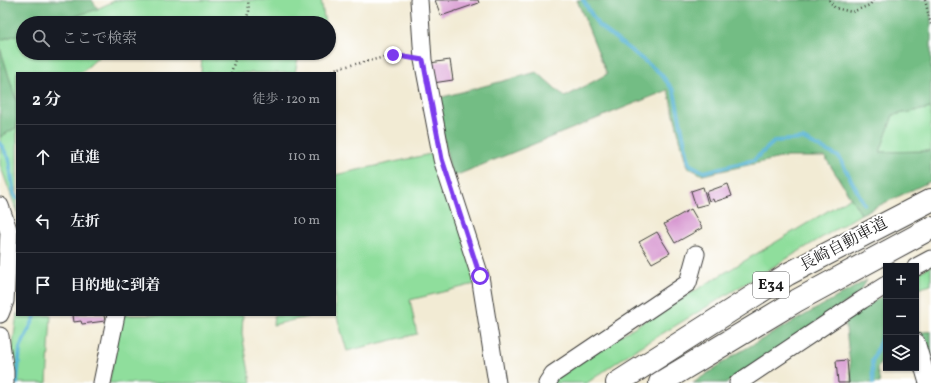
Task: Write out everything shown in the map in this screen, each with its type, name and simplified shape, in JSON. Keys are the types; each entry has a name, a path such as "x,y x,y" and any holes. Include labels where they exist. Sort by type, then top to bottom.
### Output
{"highway":[{"name":"長崎自動車道","path":"617,383 788,274 931,200"},
{"name":"長崎自動車道","path":"660,383 796,301 931,228"}],"street":[{"path":"419,0 423,60 442,159 480,276 497,383"},
{"path":"0,206 9,232 5,301 0,314"},
{"path":"547,383 554,374 688,284 696,254"},
{"path":"919,266 931,259"},
{"path":"738,383 883,287"},
{"path":"102,383 116,316"},
{"path":"0,336 5,383"},
{"path":"919,352 928,383"}],"path":[{"path":"248,0 248,16"},
{"path":"829,0 835,8 852,12 870,5 873,0"},
{"path":"925,0 931,25"},
{"path":"330,72 335,69 393,55 423,60"},
{"path":"231,72 234,60"}],"green space":[{"path":"0,0 92,0 98,9 76,16 16,16 16,35 0,40"},
{"path":"116,0 321,0 324,16 75,16 97,9"},
{"path":"577,0 931,0 931,108 893,115 880,152 931,151 931,181 861,214 825,157 785,157 703,175 687,167 668,90 452,177 435,99 537,72 565,97 607,74"},
{"path":"16,35 16,60 95,60 82,72 16,72 16,100 0,48 0,40"},
{"path":"0,48 16,100 16,128 0,137"},
{"path":"202,60 298,60 295,72 201,72"},
{"path":"931,108 931,151 880,152 893,115"},
{"path":"16,128 16,209 0,165 0,137"},
{"path":"444,151 479,283 410,300 417,334 347,351 336,313 336,175"},
{"path":"851,197 861,214 630,353 587,383 541,383"},
{"path":"931,266 931,285 919,288 919,272"},
{"path":"867,280 859,294 727,383 693,383 736,354"},
{"path":"883,296 883,359 877,369 880,383 852,383 845,319"},
{"path":"17,316 51,316 47,383 8,383"},
{"path":"121,316 243,316 242,334 251,383 109,383"},
{"path":"274,316 310,316 273,325"},
{"path":"931,331 931,383 919,343 919,333"}],"building":[{"path":"435,0 478,0 479,3 441,16"},
{"path":"450,60 453,80 433,83 430,63"},
{"path":"728,184 732,196 714,202 713,199 709,201 706,192"},
{"path":"703,187 708,204 696,207 691,191"},
{"path":"691,209 702,228 675,243 664,224"},
{"path":"657,232 670,253 652,263 639,242"},
{"path":"73,316 104,316 105,321 82,324 81,321 74,322"},
{"path":"847,360 849,383 838,383 836,361"}],"waterway":[{"path":"583,0 598,25 660,73 674,91 689,164 704,172 754,160 775,141 803,139 839,157 864,204"},
{"path":"0,143 9,159 14,195 16,197"},
{"path":"17,383 20,348 35,316"},
{"path":"873,383 872,362 883,334"}],"route":[{"path":"393,55 423,60 442,159 480,276"}]}
